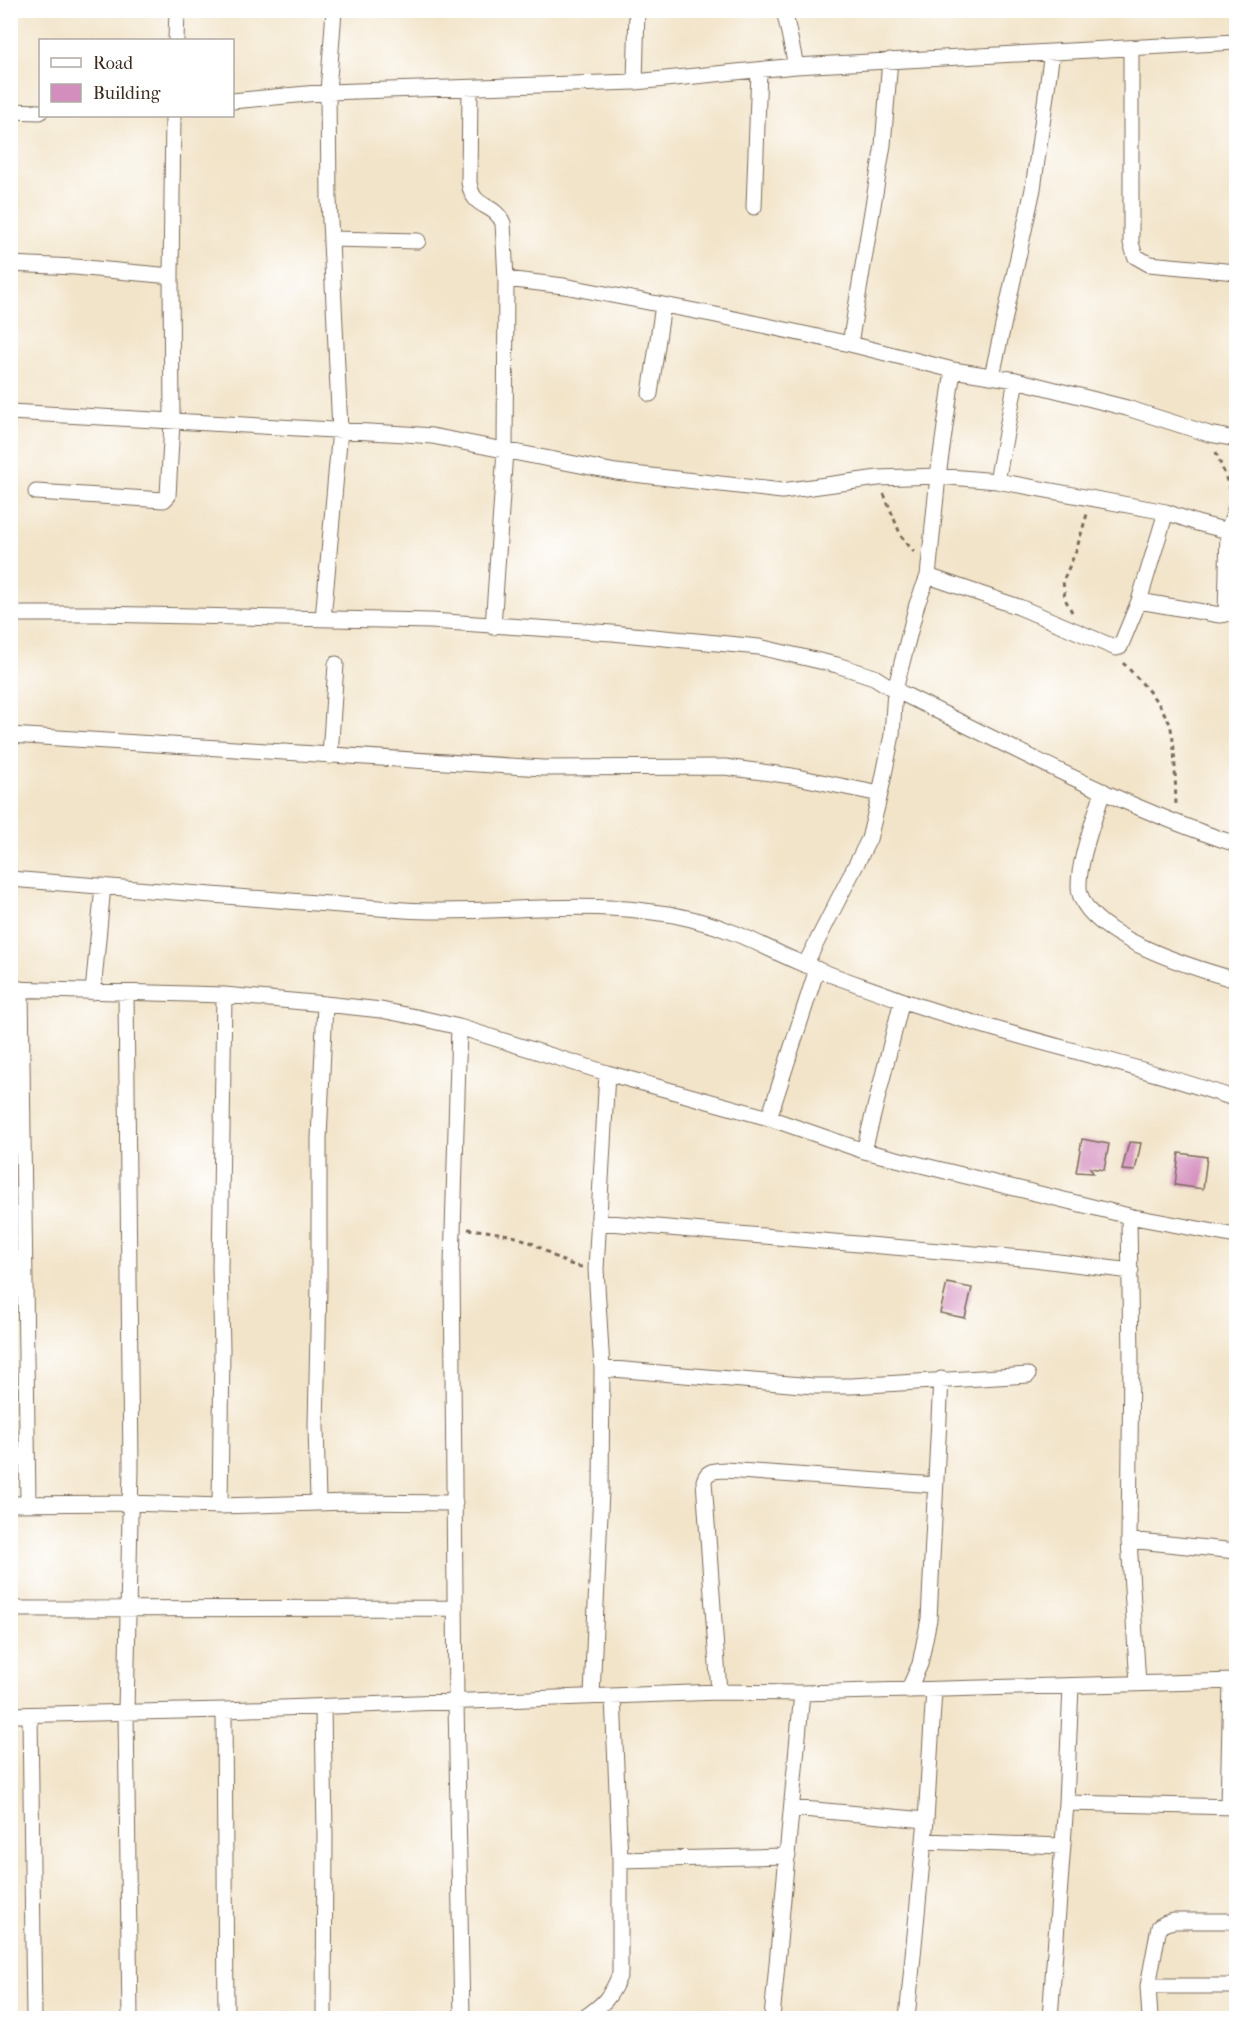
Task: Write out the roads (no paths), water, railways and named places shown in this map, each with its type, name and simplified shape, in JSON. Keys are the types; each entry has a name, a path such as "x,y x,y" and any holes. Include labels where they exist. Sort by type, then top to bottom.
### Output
{"street":[{"path":"176,39 177,10"},
{"path":"323,619 340,430 331,239 328,92 334,10"},
{"path":"635,82 637,10"},
{"path":"784,10 796,66"},
{"path":"234,101 328,92 635,82 796,66 1236,42"},
{"path":"1131,48 1131,243 1135,256 1149,264 1236,272"},
{"path":"992,376 1034,189 1052,52"},
{"path":"850,344 883,145 890,60"},
{"path":"754,207 759,70"},
{"path":"470,89 469,182 471,195 500,217 503,224 506,279 505,451 493,627"},
{"path":"10,111 39,112"},
{"path":"36,492 167,499 172,422 173,117"},
{"path":"331,239 418,241"},
{"path":"10,264 75,267 171,276"},
{"path":"506,279 564,286 663,305 850,344 953,370 1016,380 1127,408 1209,434 1236,439"},
{"path":"650,394 663,305"},
{"path":"769,1118 811,967 869,839 880,795 892,735 895,690 914,614 928,576 938,476 953,370"},
{"path":"997,480 1016,380"},
{"path":"10,412 432,436 616,472 782,490 878,478 938,476 997,480 1166,512 1197,523 1232,531"},
{"path":"1139,601 1224,616 1236,507"},
{"path":"928,576 1028,611 1116,648 1120,647 1139,601 1166,512"},
{"path":"10,614 431,621 493,627 612,633 759,647 837,665 874,677 895,690 1156,816 1236,844"},
{"path":"330,756 336,664"},
{"path":"10,735 543,768 725,767 819,781 880,795"},
{"path":"1103,791 1083,856 1079,892 1086,908 1102,923 1135,944 1236,981"},
{"path":"10,879 431,912 588,908 644,910 686,918 736,934 811,967 903,1000 1072,1051 1173,1077 1236,1099"},
{"path":"93,992 104,886"},
{"path":"28,1504 16,989 224,995 381,1010 459,1028 607,1073 769,1118 864,1151 1129,1216 1236,1236"},
{"path":"126,993 130,1503 126,1712 130,2019"},
{"path":"220,1506 222,1349 220,1268 224,995"},
{"path":"864,1151 903,1000"},
{"path":"318,1502 316,1426 319,1139 325,1004"},
{"path":"459,1028 453,1227 456,1702 462,2019"},
{"path":"592,1696 601,1490 602,1368 596,1269 607,1073"},
{"path":"1129,1216 1131,1271 1129,1540 1138,1684"},
{"path":"598,1222 1034,1259 1131,1271"},
{"path":"602,1368 813,1386 852,1386 1028,1375"},
{"path":"908,1691 920,1664 929,1619 941,1379"},
{"path":"719,1692 704,1481 706,1475 711,1471 725,1470 935,1485"},
{"path":"10,1504 130,1503 220,1506 318,1502 455,1503"},
{"path":"1129,1540 1236,1551"},
{"path":"10,1609 455,1608"},
{"path":"10,1715 323,1707 719,1692 908,1691 1234,1681 1232,1807 1066,1803"},
{"path":"1050,2019 1066,1803 1071,1686"},
{"path":"907,2019 926,1820 934,1690"},
{"path":"772,2019 802,1693"},
{"path":"584,2019 603,2005 620,1974 620,1860 613,1697"},
{"path":"323,1707 324,2019"},
{"path":"224,1710 226,2019"},
{"path":"30,1715 34,2019"},
{"path":"792,1808 926,1820"},
{"path":"924,1841 1062,1846"},
{"path":"620,1860 788,1856"},
{"path":"1150,2019 1148,1986 1159,1927 1174,1921 1236,1921"},
{"path":"1148,1986 1236,1986"}]}
